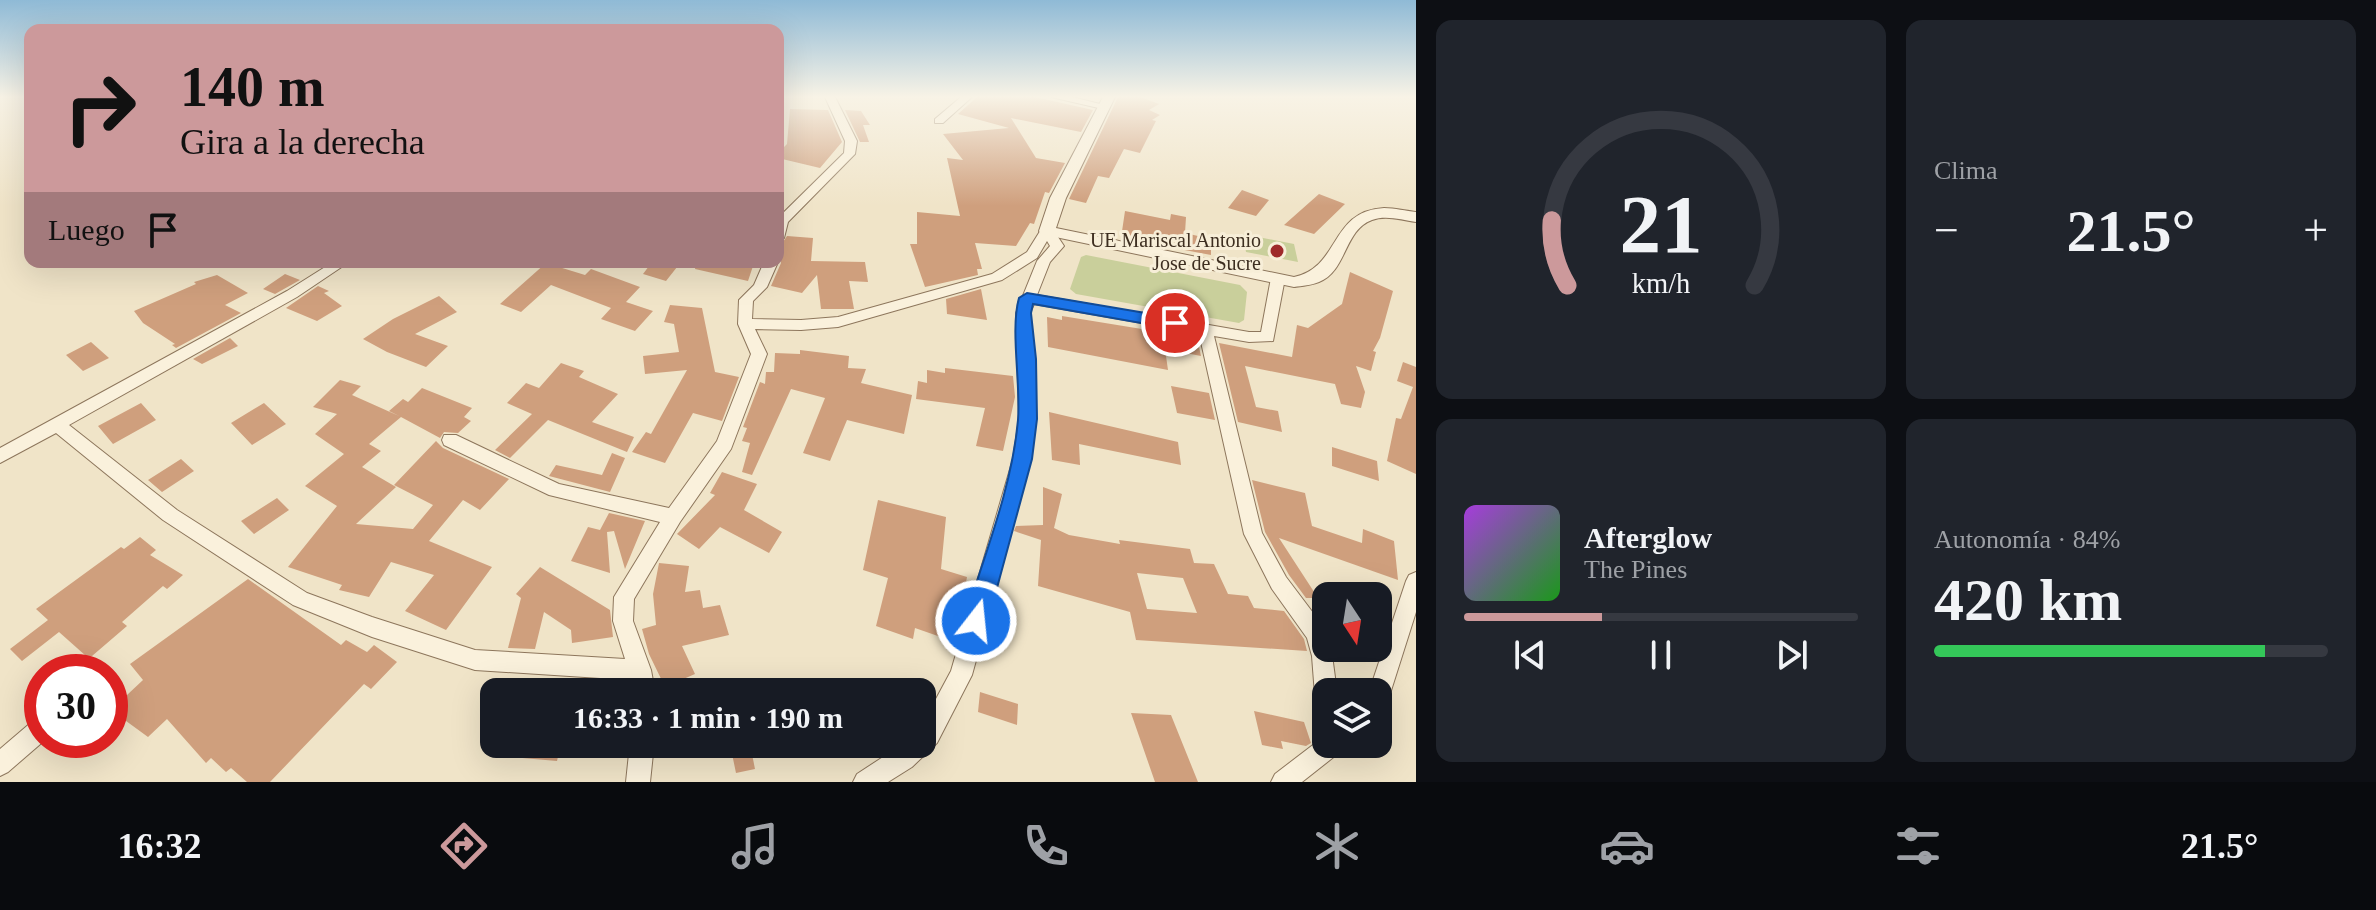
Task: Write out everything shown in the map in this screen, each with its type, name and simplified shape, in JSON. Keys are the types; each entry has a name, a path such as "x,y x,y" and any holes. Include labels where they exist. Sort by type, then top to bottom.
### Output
{"street":[{"path":"784,219 849,154 851,141 847,133"},
{"path":"745,324 838,322 997,277 1032,255 1047,231 1058,198 1090,133"},
{"path":"1047,231 1308,282 1322,275 1359,217 1381,210 1416,217"},
{"path":"936,722 961,675 1022,459 1027,419 1023,313 1044,261 1057,246 1047,231"},
{"path":"0,456 59,426 333,268"},
{"path":"641,678 623,621 624,597 673,517 725,444 759,354 745,324 746,300 760,287 768,268"},
{"path":"1027,298 1268,337 1278,278"},
{"path":"1205,328 1253,534 1279,583 1316,633 1323,656 1325,678"},
{"path":"59,426 170,515 300,599 372,627 475,660 640,670"},
{"path":"450,440 555,490 673,517"},
{"path":"1384,678 1416,581"},
{"path":"0,764 24,743"},
{"path":"638,782 641,758"},
{"path":"865,782 905,758"},
{"path":"1283,782 1314,758"}],"green space":[{"path":"1243,234 1294,244 1298,262 1246,252"},
{"path":"1086,255 1240,285 1247,292 1244,320 1239,323 1076,294 1070,289 1081,257"}],"building":[{"path":"788,133 838,133 842,142 820,168 784,159"},
{"path":"856,133 866,133 869,142 860,142"},
{"path":"1021,133 1036,158 1065,163 1049,193 1045,192 1034,224 1030,223 1016,246 975,243 982,269 977,269 978,275 925,287 910,244 917,244 917,212 960,216 947,158 963,160 943,134"},
{"path":"1100,133 1150,133 1140,153 1124,149 1109,178 1098,176 1086,203 1069,199"},
{"path":"1242,190 1269,200 1256,216 1228,208"},
{"path":"1319,194 1345,204 1314,234 1284,225"},
{"path":"1125,211 1170,220 1171,214 1186,217 1185,233 1211,239 1211,255 1121,238"},
{"path":"787,236 813,238 811,261 865,262 868,282 849,281 854,309 821,309 817,275 802,293 771,286 779,268 784,268 784,240"},
{"path":"540,268 562,268 585,275 591,269 640,287 626,302 653,311 635,331 601,319 611,308 551,285 521,312 500,304"},
{"path":"648,268 676,268 666,281 643,274"},
{"path":"695,268 752,268 748,281"},
{"path":"1350,272 1393,291 1380,338 1373,351 1376,352 1371,371 1356,366 1365,392 1361,408 1341,404 1335,384 1245,366 1256,407 1278,411 1282,432 1238,422 1219,343 1292,357 1297,325 1308,328 1342,304"},
{"path":"285,274 300,280 275,294 263,289"},
{"path":"217,275 248,293 225,305 241,313 176,348 172,345 175,344 143,323 134,311 196,284 194,282"},
{"path":"318,286 329,291 324,293 342,306 317,321 286,308"},
{"path":"981,289 987,320 947,314 946,299"},
{"path":"439,296 457,312 415,334 448,346 426,367 363,339 393,319"},
{"path":"670,305 702,308 715,372 739,377 722,421 693,413 665,463 632,452 646,432 651,434 687,370 645,374 643,356 679,352 674,324 664,322"},
{"path":"1062,316 1197,338 1201,356 1165,349 1168,370 1048,347 1047,317 1062,320"},
{"path":"230,338 238,346 202,364 193,359"},
{"path":"91,342 109,358 83,371 66,355"},
{"path":"800,350 849,356 848,368 866,369 861,383 912,395 904,434 847,420 830,461 803,453 825,398 791,389 752,475 742,472 750,443 742,441 747,428 743,427 760,382 765,384 766,372 774,372 775,353 800,354"},
{"path":"1403,362 1416,367 1416,474 1387,461 1396,418 1401,419 1413,387 1397,381"},
{"path":"561,363 584,371 579,377 618,394 592,422 634,437 627,452 548,420 510,458 495,450 532,414 507,403 526,383 539,388"},
{"path":"945,368 1013,376 1015,397 1003,451 976,446 985,408 916,399 918,381 927,383 927,370 945,373"},
{"path":"340,380 361,386 352,395 399,416 389,411 403,399 408,402 422,388 472,408 464,417 471,421 458,433 444,432 440,438 401,417 369,444 381,451 362,467 396,487 356,524 413,529 433,505 394,485 436,441 443,448 509,479 480,510 463,500 429,541 492,567 446,630 405,611 434,575 391,562 369,597 339,590 342,585 288,567 337,506 305,486 344,454 315,434 337,414 313,407"},
{"path":"1171,386 1209,393 1215,420 1177,413"},
{"path":"141,403 156,420 113,444 98,426"},
{"path":"264,403 286,424 252,445 231,423"},
{"path":"1049,412 1178,442 1181,465 1079,444 1080,465 1052,460"},
{"path":"1332,447 1377,461 1379,481 1332,466"},
{"path":"612,453 625,458 610,492 549,476 556,465 602,475"},
{"path":"181,459 194,471 162,492 148,480"},
{"path":"722,472 757,484 744,510 782,532 769,553 720,527 699,549 677,534 715,495 710,493"},
{"path":"1252,480 1305,493 1312,526 1362,543 1363,529 1394,541 1398,580 1279,538 1312,589 1312,598 1306,598 1265,532"},
{"path":"1043,487 1062,494 1054,528 1069,535 1120,544 1119,540 1190,549 1194,563 1214,564 1228,594 1248,596 1254,608 1284,611 1304,639 1307,651 1136,640 1130,612 1038,586 1041,540 1014,531 1016,526 1043,525","holes":["1137,573 1183,578 1197,613 1147,609"]},
{"path":"277,498 289,510 254,534 241,521"},
{"path":"878,500 946,517 941,569 967,577 955,642 915,628 913,639 876,626 888,578 863,570"},
{"path":"609,513 645,521 625,569 614,531 607,532 610,573 571,561 588,527 600,530"},
{"path":"140,537 156,550 150,555 183,575 167,589 163,586 122,622 127,626 94,654 84,654 59,632 31,654 24,654 22,661 10,649 48,620 36,609 121,547 124,549"},
{"path":"659,563 689,566 685,592 700,590 703,608 720,605 729,635 682,646 695,674 686,678 661,678 642,629 656,625 653,594"},
{"path":"540,567 610,610 613,637 572,643 571,630 544,612 535,649 508,648 521,598 516,594"},
{"path":"248,579 341,645 346,640 367,652 374,645 397,662 371,689 364,684 270,782 247,782 231,768 226,772 211,758 206,763 167,719 148,737 128,722 128,694 143,680 130,664"},
{"path":"980,692 1018,704 1017,725 978,712"},
{"path":"1254,711 1304,722 1311,743 1306,746 1281,741 1283,749 1262,745"},
{"path":"1131,713 1171,715 1198,782 1155,782"},
{"path":"522,758 558,758 557,761"},
{"path":"733,758 753,758 755,769 736,773"}],"place":[{"name":"UE Mariscal Antonio Jose de Sucre","path":"1277,251"}],"route":[{"path":"976,621 1022,459 1027,419 1027,359 1022,333 1027,298 1175,323"}]}
